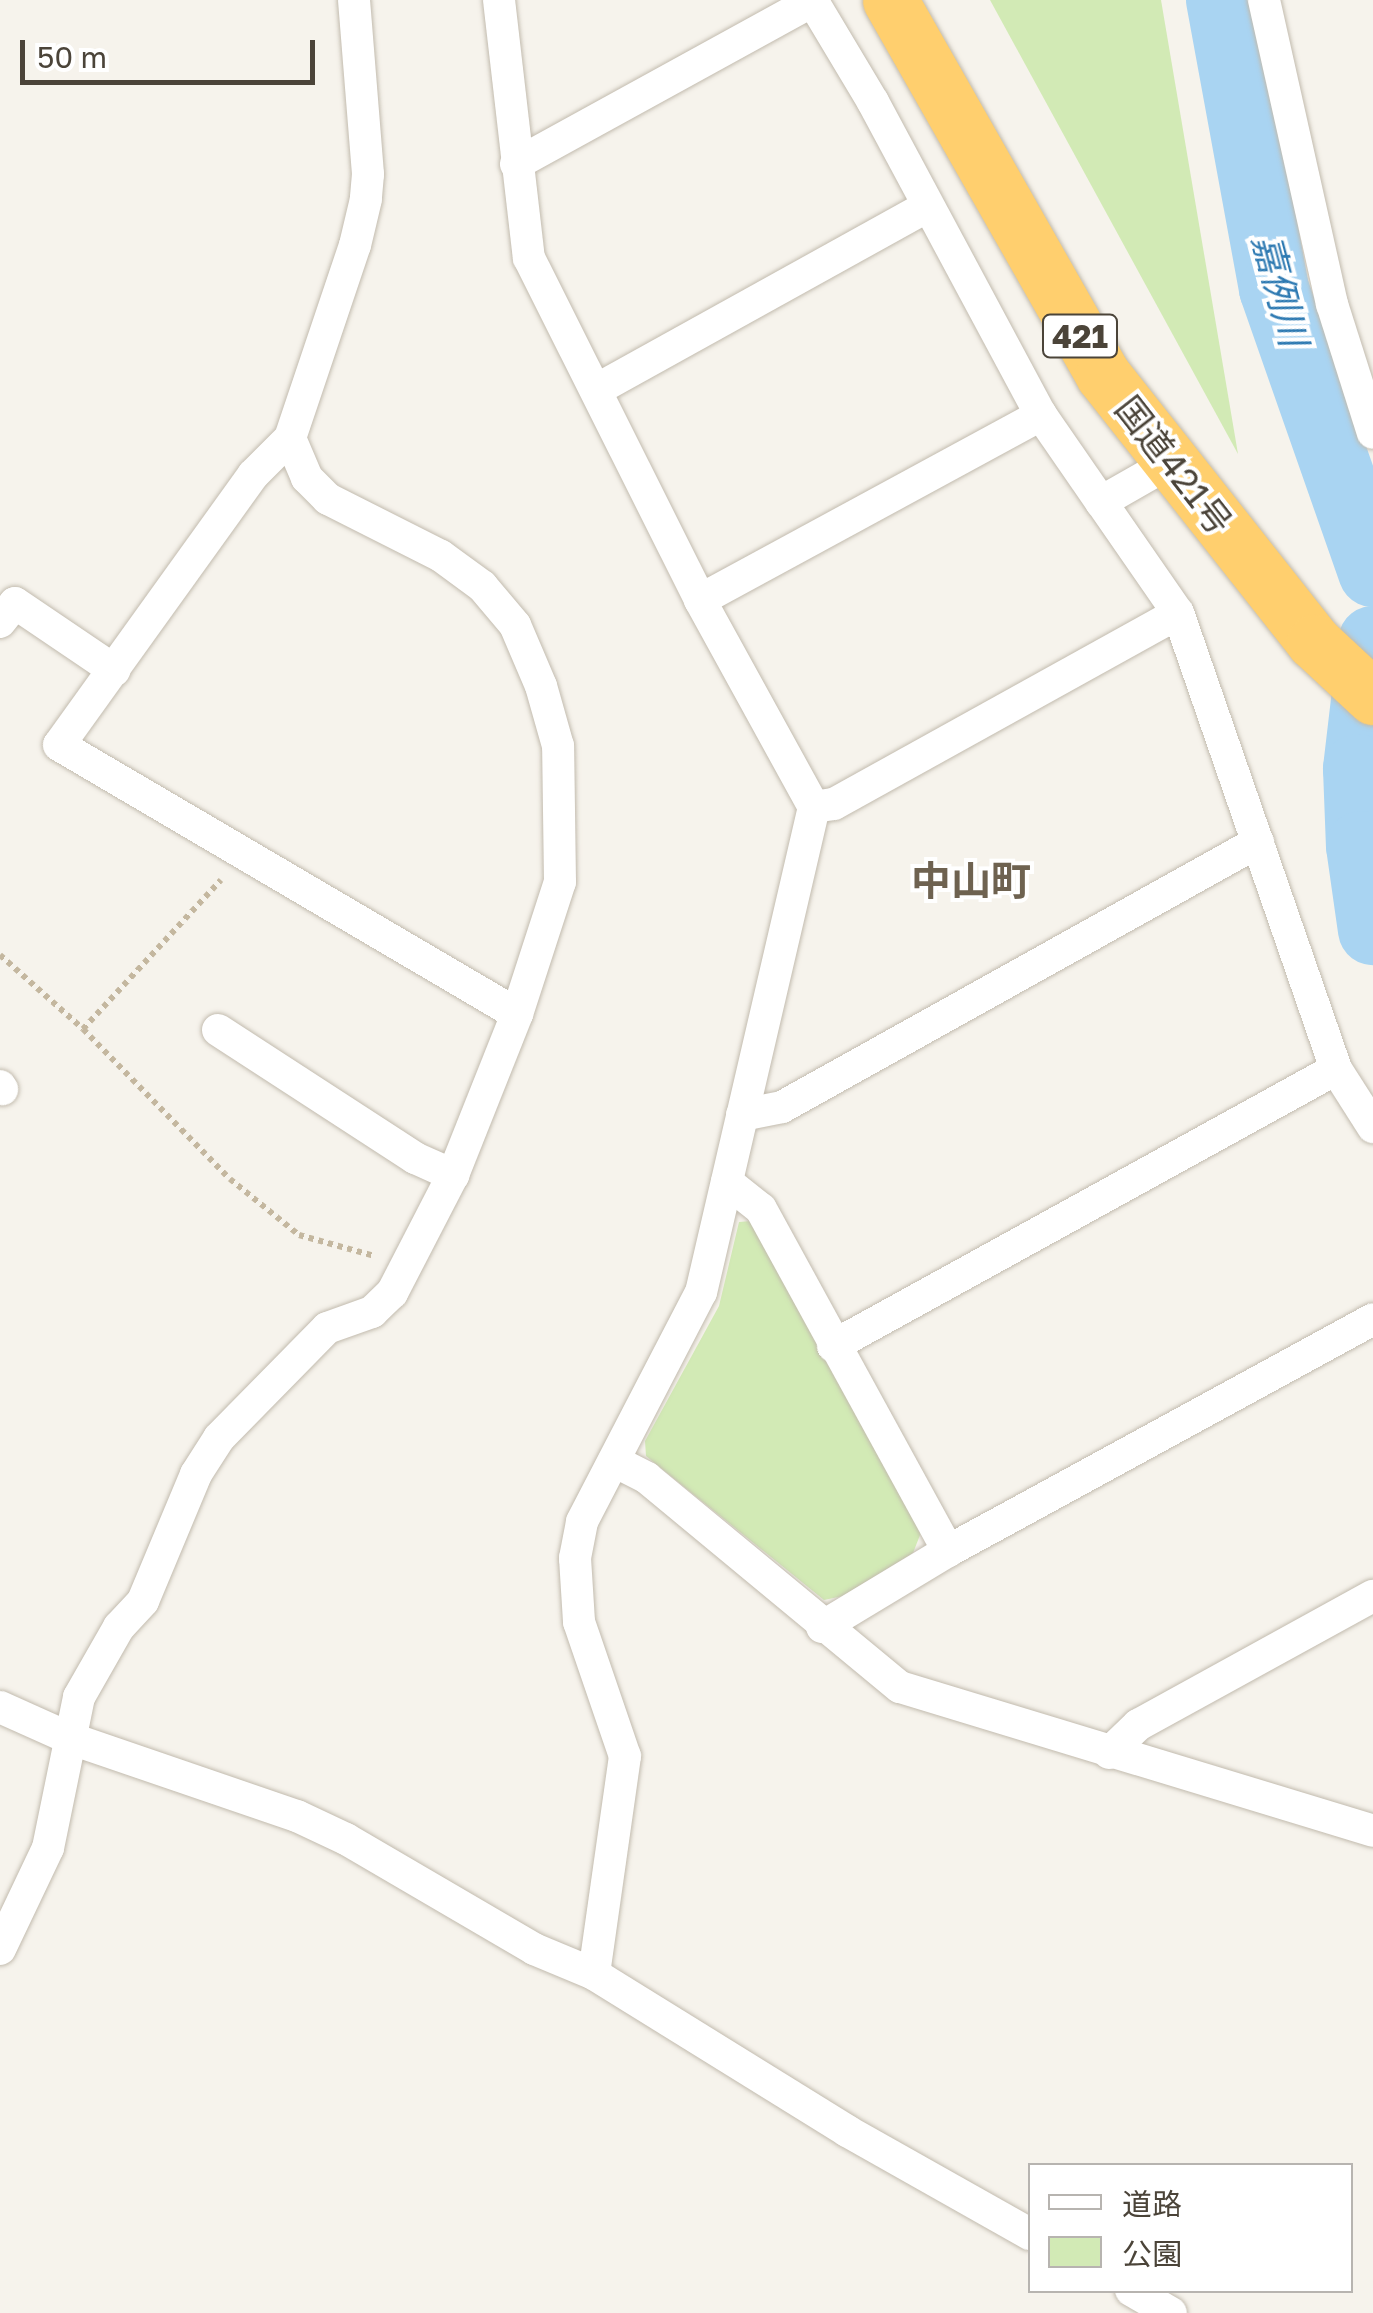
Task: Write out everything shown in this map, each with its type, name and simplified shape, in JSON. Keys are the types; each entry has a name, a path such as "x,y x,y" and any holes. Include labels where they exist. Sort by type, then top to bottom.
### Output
{"highway":[{"name":"国道421号","path":"890,0 988,179 1103,375 1314,642 1373,697"}],"street":[{"path":"354,0 368,174 366,199 355,245 290,438 253,475 59,745 518,1014"},
{"path":"498,0 529,258 700,600 814,807 701,1292 582,1522 575,1558 578,1622 625,1756 594,1974"},
{"path":"516,164 812,0 873,102 1041,415 1178,613 1336,1069 1373,1126"},
{"path":"1264,0 1332,304 1373,433"},
{"path":"596,390 926,207"},
{"path":"700,600 1041,415"},
{"path":"0,1949 48,1848 80,1697 118,1627 143,1601 172,1524 219,1438 327,1328 372,1312 392,1293 408,1266 453,1176 518,1014 560,882 558,746 541,686 515,625 482,586 414,540 328,499 307,478 290,438"},
{"path":"1101,502 1170,462"},
{"path":"0,622 15,603 114,670"},
{"path":"814,807 834,804 1178,613"},
{"path":"742,1115 782,1107 1258,842"},
{"path":"218,1030 416,1158 453,1176"},
{"path":"833,1346 1336,1069"},
{"path":"727,1182 760,1209 948,1551"},
{"path":"822,1626 948,1551 1373,1319"},
{"path":"614,1461 647,1478 900,1687 1373,1832"},
{"path":"1109,1752 1138,1725 1373,1596"},
{"path":"0,1707 69,1738 297,1816 346,1839 534,1949 594,1974 847,2131 1028,2233"},
{"path":"1136,2293 1172,2313"}],"path":[{"path":"83,1028 245,853"},
{"path":"0,955 83,1028 230,1179 299,1235 408,1266"}],"green space":[{"path":"990,0 1161,0 1238,454"},
{"path":"751,1221 922,1530 913,1553 843,1596 824,1600 646,1456 645,1441 719,1306 739,1222"}],"waterway":[{"name":"嘉例川","path":"1221,0 1274,289 1373,572"},
{"name":"嘉例川","path":"1373,641 1358,769 1361,846 1373,930"}],"district":[{"name":"中山町","path":"971,880"}]}
